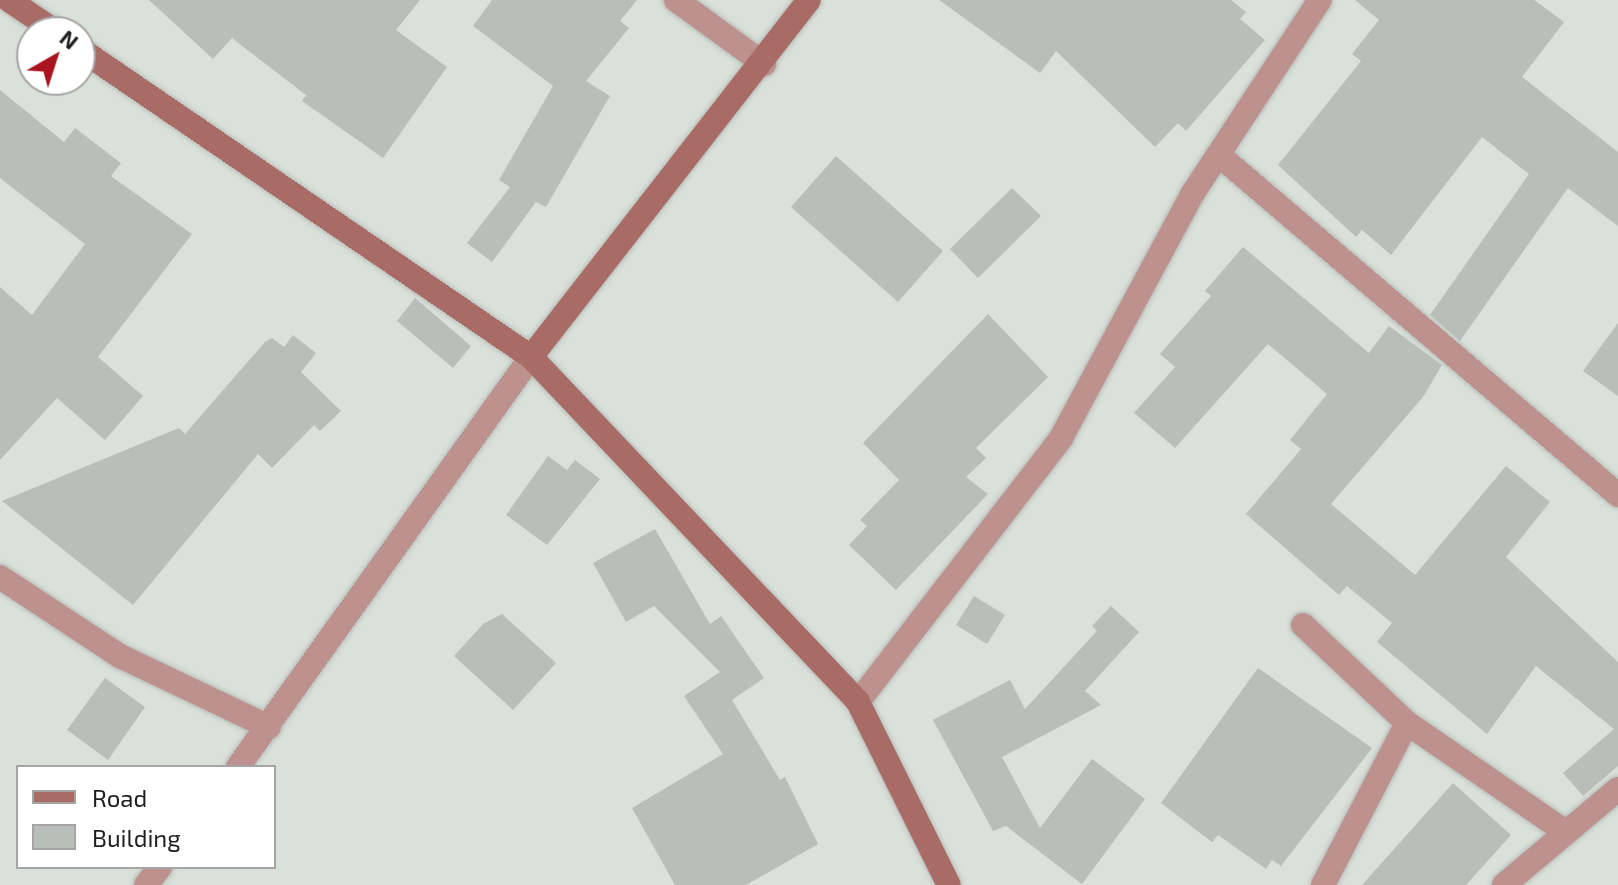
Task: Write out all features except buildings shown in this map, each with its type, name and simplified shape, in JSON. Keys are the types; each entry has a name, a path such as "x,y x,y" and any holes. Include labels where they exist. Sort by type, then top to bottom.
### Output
{"street":[{"path":"9,0 32,16"},
{"path":"676,0 764,64"},
{"path":"240,765 531,357 764,64 809,0"},
{"path":"858,702 1061,438 1193,193 1320,0"},
{"path":"96,60 531,357 858,702 949,885"},
{"path":"1220,156 1618,495"},
{"path":"0,577 120,656 269,727"},
{"path":"1303,625 1407,723 1564,831"},
{"path":"1323,885 1407,723"},
{"path":"1504,885 1564,831 1618,789"},
{"path":"146,885 158,869"}]}
